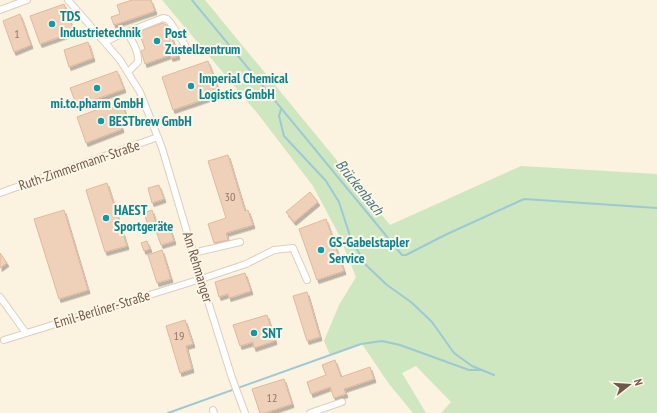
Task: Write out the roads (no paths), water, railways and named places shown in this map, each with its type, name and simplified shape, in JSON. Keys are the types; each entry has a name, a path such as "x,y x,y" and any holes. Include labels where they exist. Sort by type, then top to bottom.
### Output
{"street":[{"path":"0,10 27,0"},
{"name":"Am Rehmanger","path":"68,0 120,60 140,92 162,148 201,279 245,413"},
{"path":"105,42 163,18 167,19 185,45"},
{"path":"127,32 138,57 138,62 128,72"},
{"name":"Ruth-Zimmermann-Straße","path":"0,192 158,137"},
{"path":"193,253 240,242"},
{"name":"Emil-Berliner-Straße","path":"4,340 246,264 274,250 293,248 307,280"},
{"path":"0,297 26,333"},
{"path":"310,413 342,402"}],"waterway":[{"name":"Brückenbach","path":"192,0 402,255 406,255 445,235 524,199 657,208"},
{"path":"281,109 279,116 284,136 326,181 339,202 351,239 366,265 387,285 411,302 432,322 454,353 472,366 494,375"},
{"path":"168,413 361,344 382,341 400,345 469,370 482,370"}],"place":[{"name":"TDS Industrietechnik","path":"52,24"},
{"name":"Post Zustellzentrum","path":"157,41"},
{"name":"Imperial Chemical Logistics GmbH","path":"191,86"},
{"name":"mi.to.pharm GmbH","path":"97,88"},
{"name":"BESTbrew GmbH","path":"101,121"},
{"name":"HAEST Sportgeräte","path":"106,218"},
{"name":"GS-Gabelstapler Service","path":"321,250"},
{"name":"SNT","path":"254,333"}]}
